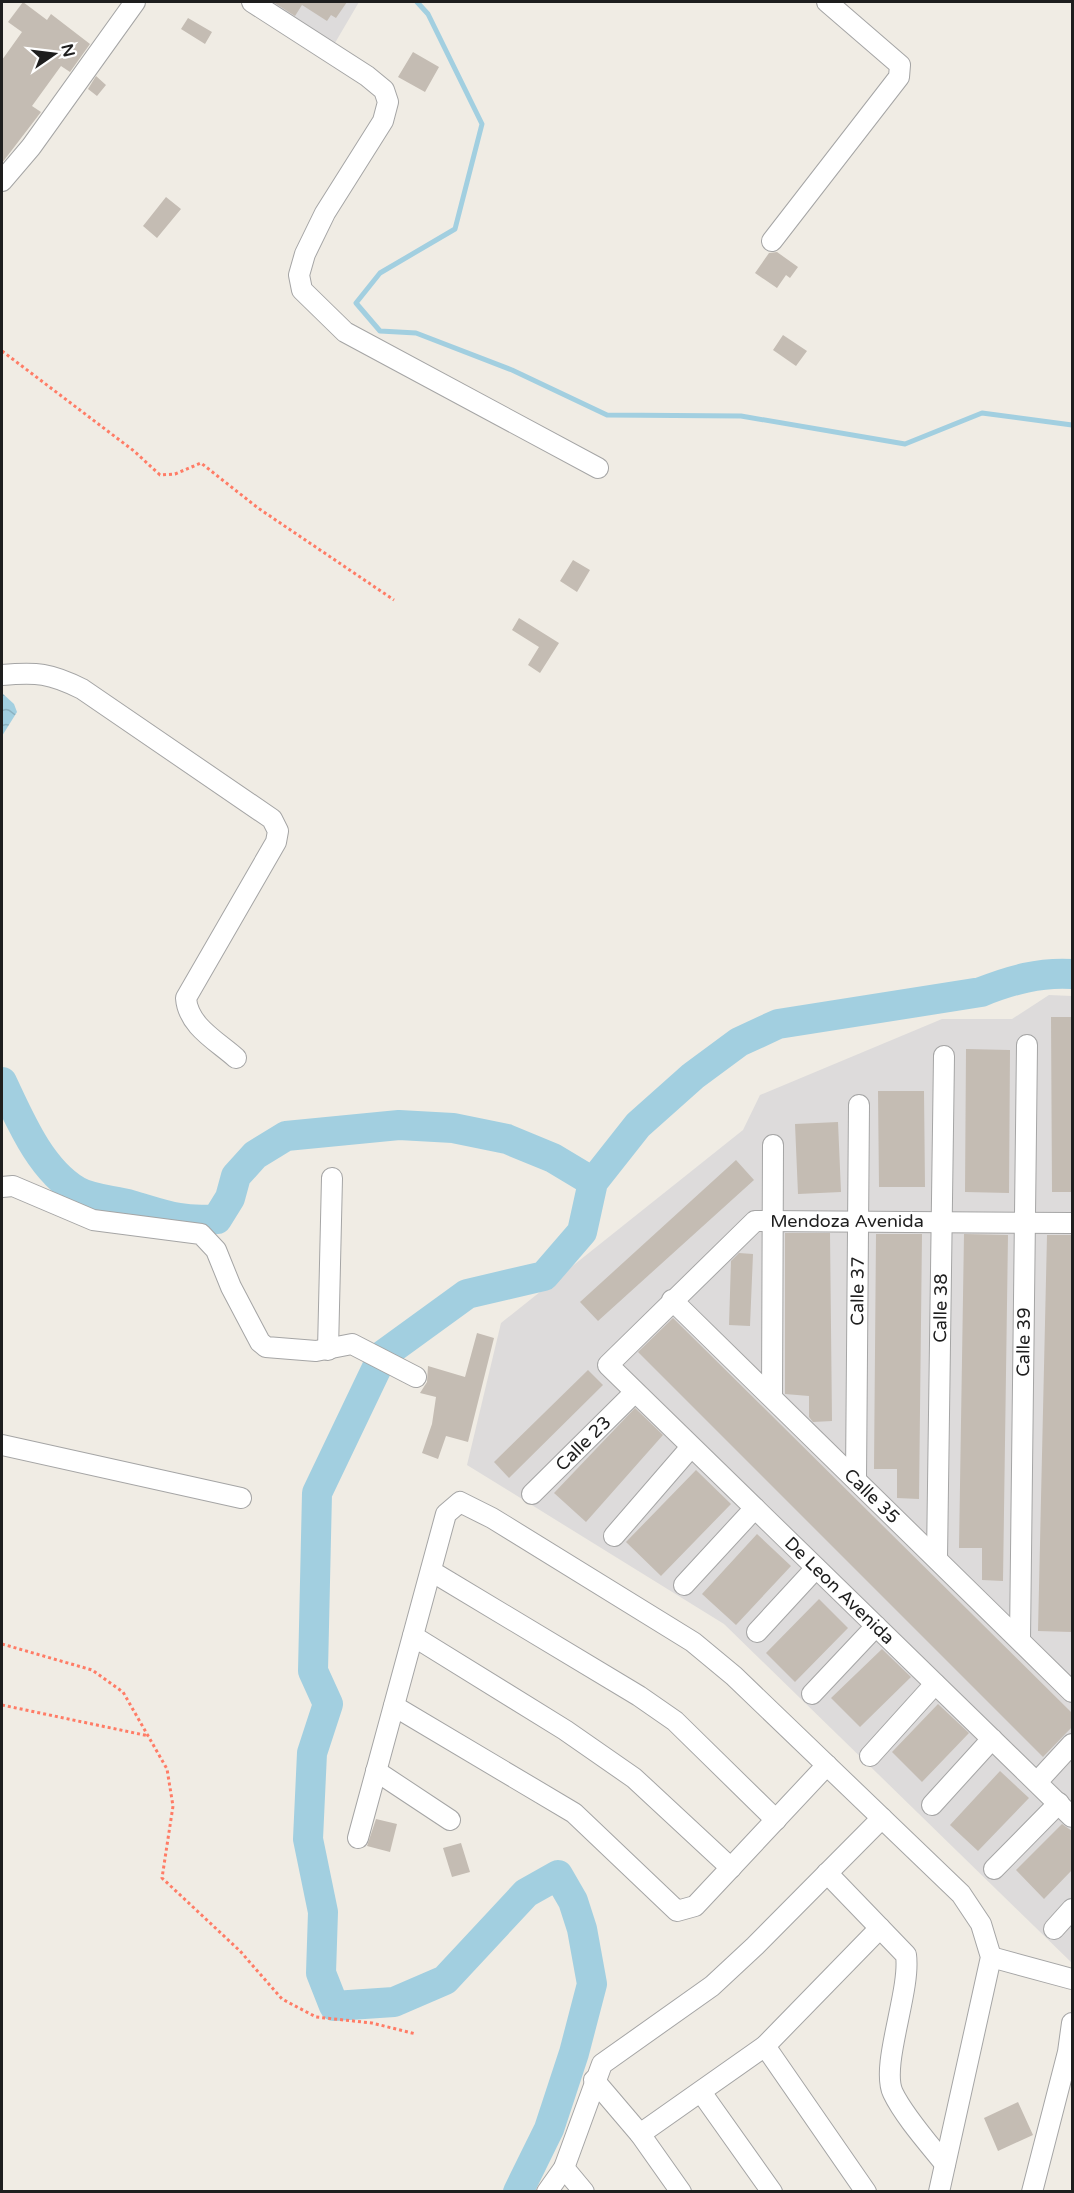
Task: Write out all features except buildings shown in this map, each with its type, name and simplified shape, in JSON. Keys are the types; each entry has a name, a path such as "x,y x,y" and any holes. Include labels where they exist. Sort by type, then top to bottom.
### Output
{"street":[{"path":"2,181 31,147 135,2"},
{"path":"252,2 368,76 384,90 388,102 383,122 325,213 305,254 299,275 302,290 345,332 598,468"},
{"path":"772,241 899,77 900,65 827,2"},
{"path":"2,675 26,673 53,675 82,689 272,819 278,831 276,842 186,999 187,1009 193,1021 236,1058"},
{"name":"Calle 39","path":"1020,1639 1027,1045"},
{"name":"Calle 38","path":"937,1558 944,1056"},
{"name":"Calle 37","path":"856,1479 859,1105"},
{"path":"772,1397 773,1145"},
{"path":"328,1350 332,1178"},
{"path":"2,1187 13,1186 93,1220 201,1234 216,1250 231,1287 260,1342 266,1347 316,1352 352,1344 416,1377"},
{"name":"Mendoza Avenida","path":"608,1365 755,1221 1072,1223"},
{"name":"Calle 35","path":"672,1300 1072,1692"},
{"name":"De Leon Avenida","path":"608,1365 1066,1810"},
{"name":"Calle 23","path":"532,1494 635,1392"},
{"path":"2,1445 241,1498"},
{"path":"614,1536 691,1447"},
{"path":"358,1838 446,1514 460,1502 492,1518 693,1642 734,1676 961,1894 981,1924 991,1957 939,2192"},
{"path":"684,1585 755,1508"},
{"path":"757,1632 816,1568"},
{"path":"430,1571 639,1696 675,1721 777,1820"},
{"path":"812,1694 876,1626"},
{"path":"413,1636 565,1730 634,1778 731,1868"},
{"path":"870,1756 935,1684"},
{"path":"394,1706 574,1813 677,1911 695,1906 827,1766"},
{"path":"932,1805 992,1739"},
{"path":"1037,1782 1072,1744"},
{"path":"376,1771 450,1820"},
{"path":"994,1869 1066,1810"},
{"path":"547,2192 564,2168 594,2080 602,2064 712,1986 882,1818"},
{"path":"827,1873 906,1955 909,1972 891,2068 892,2091 945,2164"},
{"path":"1054,1929 1072,1909"},
{"path":"640,2134 765,2046 880,1928"},
{"path":"991,1957 1072,1979"},
{"path":"1032,2192 1070,2053 1072,2023"},
{"path":"765,2046 866,2192"},
{"path":"594,2080 640,2134 681,2192"},
{"path":"701,2092 772,2192"},
{"path":"564,2168 584,2192"}],"path":[{"path":"2,351 134,451 160,475 176,474 201,463 258,508 394,600"},
{"path":"2,1644 92,1670 123,1692 167,1769 173,1806 162,1878 240,1951 282,2000 316,2017 372,2023 416,2034"},
{"path":"2,1705 149,1736"}],"shaded area":[{"path":"257,2 359,2 332,48"},
{"path":"1049,995 1072,996 1072,1963 724,1624 467,1465 501,1323 743,1130 760,1095 942,1019 1012,1019"}],"water":[{"path":"2,693 14,704 17,712 2,736"}],"waterway":[{"path":"417,2 428,14 482,124 455,229 380,273 356,303 380,331 416,333 512,370 607,415 741,416 905,444 982,413 1072,425"},
{"path":"518,2192 549,2129 574,2053 592,1984 582,1929 573,1901 558,1875 526,1893 445,1980 394,2002 334,2006 321,1973 323,1912 308,1839 312,1753 328,1704 313,1671 317,1493 383,1355 467,1294 544,1276 582,1232 593,1182 638,1125 693,1076 739,1042 778,1024 981,992 1037,976 1072,974"},
{"path":"2,1082 32,1142 52,1170 64,1182 90,1196 182,1219 217,1219 230,1198 236,1176 255,1155 286,1136 399,1125 453,1128 507,1139 553,1158 593,1182"}]}
